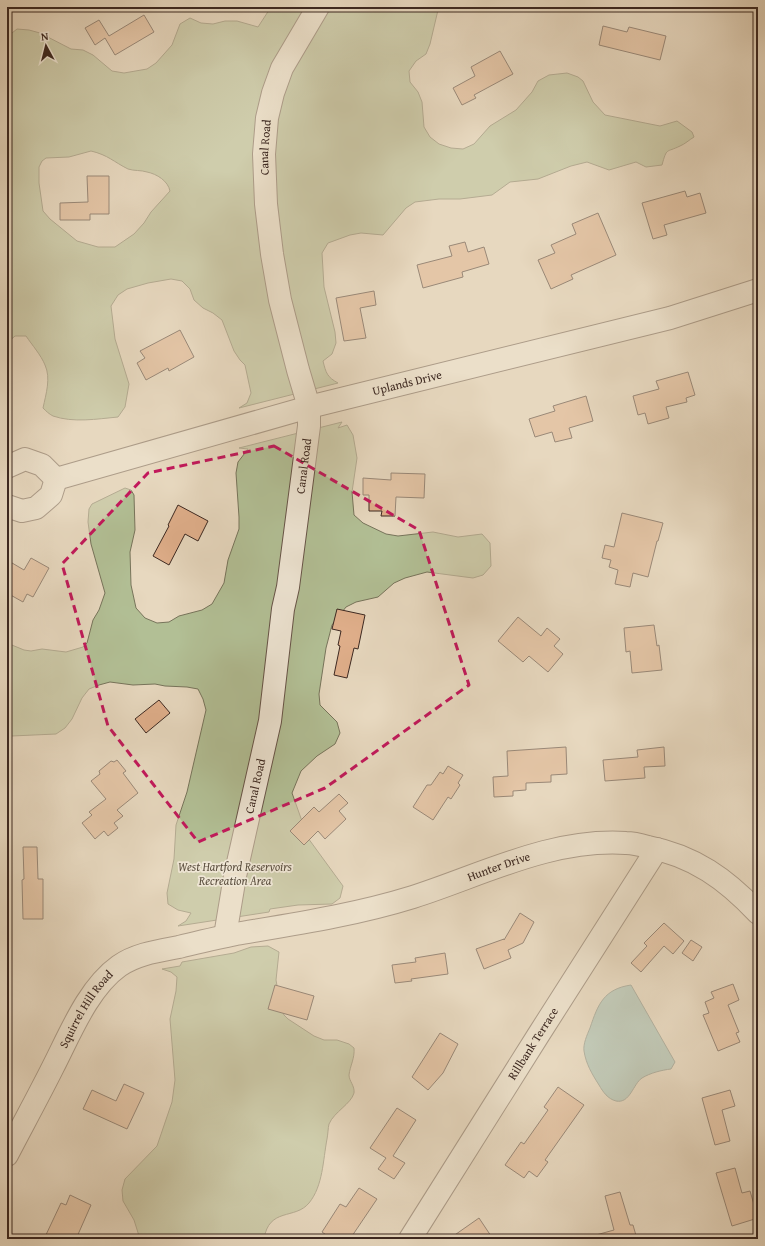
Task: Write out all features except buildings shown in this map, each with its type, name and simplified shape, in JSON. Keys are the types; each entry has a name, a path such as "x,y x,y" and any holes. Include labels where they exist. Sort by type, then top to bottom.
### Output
{"street":[{"name":"Canal Road","path":"225,936 235,876 270,721 283,609 288,587 309,426 309,407 298,370 279,292 266,204 264,154 267,118 273,93 282,68 318,7"},
{"name":"Uplands Drive","path":"56,479 309,407 670,318 758,290"},
{"path":"7,467 25,459 42,464 56,479 51,494 36,508 22,511 7,506"},
{"name":"Hunter Drive","path":"225,936 314,921 412,897 487,870 554,850 595,843 628,843 677,854 702,865 730,885 758,913"},
{"name":"Rillbank Terrace","path":"410,1239 657,849"},
{"name":"Squirrel Hill Road","path":"7,1155 83,1008 105,978 120,965 140,955 225,936"}],"highlighted area":[{"path":"274,446 419,530 469,685 325,788 198,842 108,726 62,564 148,473"}],"green space":[{"path":"271,7 440,7 426,54 416,61 409,71 410,82 418,92 422,102 424,127 430,137 439,144 451,148 463,149 474,144 490,126 516,110 532,92 538,81 549,75 567,73 578,77 583,81 593,102 605,115 660,126 677,121 692,132 694,137 682,145 668,151 662,165 646,167 636,162 609,170 587,162 571,166 538,179 510,182 492,195 415,202 406,208 383,235 361,233 350,235 328,243 322,253 324,287 335,332 336,343 332,354 323,361 325,369 331,379 338,383 239,408 247,403 251,393 245,365 234,351 222,320 203,308 194,300 190,289 182,281 171,279 127,289 118,295 111,306 115,339 129,384 125,407 118,417 77,420 53,416 43,408 48,375 41,358 26,336 15,336 7,343 7,37 17,29 40,33 71,49 83,50 93,55 112,71 124,73 147,69 156,63 172,45 180,24 190,18 201,23 213,24 225,21 237,21 258,27","holes":["91,151 128,169 145,171 158,176 167,184 170,191 134,234 115,247 98,247 77,241 50,219 43,211 39,183 39,167 42,161 46,158 69,157"]},
{"name":"West Hartford Reservoirs Recreation Area","path":"342,422 338,428 347,425 353,435 357,458 352,492 354,515 363,523 386,534 398,536 433,532 458,537 482,534 490,543 491,566 483,575 473,578 427,572 405,578 394,583 378,597 356,602 346,607 332,625 326,648 319,694 320,705 337,722 340,733 335,744 317,756 301,771 292,793 308,838 343,886 340,898 332,904 298,905 270,909 269,912 178,926 186,921 191,913 178,910 168,904 167,893 174,859 176,825 187,792 206,710 198,689 155,684 133,685 110,682 89,689 82,698 72,719 65,728 56,734 12,736 7,738 7,643 24,650 31,651 42,649 66,652 83,647 87,643 93,620 99,610 105,593 91,544 88,522 89,509 92,504 125,488 131,490 134,495 135,530 130,552 131,585 136,608 145,618 157,623 169,622 179,616 202,610 212,604 224,583 228,560 239,529 236,473 238,462 248,449 239,448"},
{"path":"268,946 279,952 276,980 281,1009 284,1015 314,1036 324,1040 337,1040 349,1044 354,1048 354,1055 349,1075 354,1088 354,1093 350,1101 331,1120 329,1124 322,1172 314,1196 303,1208 283,1215 271,1222 264,1239 140,1239 134,1220 123,1201 122,1190 125,1179 157,1146 172,1102 175,1080 170,1019 176,991 177,977 171,972 162,969 180,966 182,962 234,953 251,947"}],"water":[{"path":"631,985 675,1062 671,1069 656,1072 642,1078 625,1100 616,1101 606,1095 594,1077 586,1060 584,1045 596,1012 603,999 614,990"}]}
